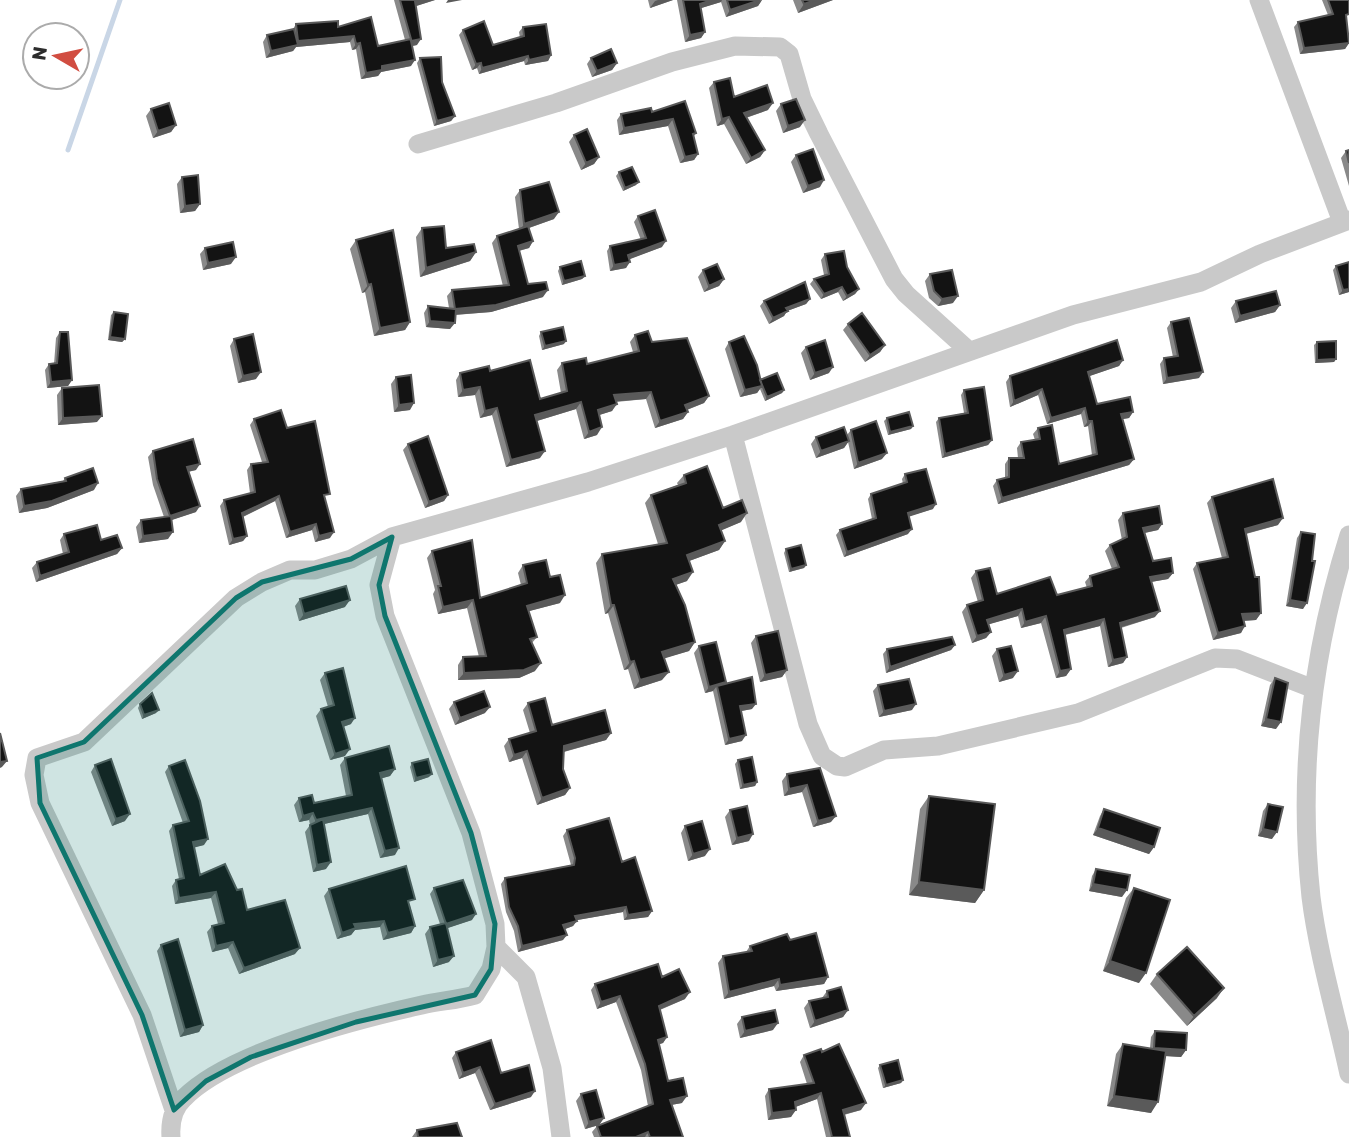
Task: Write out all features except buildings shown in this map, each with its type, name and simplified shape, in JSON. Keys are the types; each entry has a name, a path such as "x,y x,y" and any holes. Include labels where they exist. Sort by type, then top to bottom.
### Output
{"street":[{"path":"171,1137 174,1111 142,1015 40,803 35,765 37,758 84,742 236,598 273,576 290,570 315,570 351,559 392,537 588,482 733,435 1073,315 1201,282 1345,221 1259,0"},
{"path":"418,144 556,103 672,62 735,46 780,47 789,54 813,122 894,279 906,294 968,350"},
{"path":"733,435 779,601 808,724 822,756 837,766 855,764 884,750 938,746 1078,713 1215,658 1237,659 1314,689"},
{"path":"1349,535 1342,581 1314,689 1308,751 1312,899 1349,1074"},
{"path":"174,1111 183,1098 206,1081 251,1058 356,1022 475,995 491,969 496,947 495,923 471,833 385,616 379,585 392,537"},
{"path":"496,947 526,977 552,1068 561,1137"}],"highlighted area":[{"path":"392,537 379,585 385,616 471,833 495,924 491,969 475,995 356,1022 251,1057 206,1081 174,1110 142,1015 40,803 37,758 84,742 236,598 262,582 351,559"}],"waterway":[{"path":"68,150 120,0"}]}
